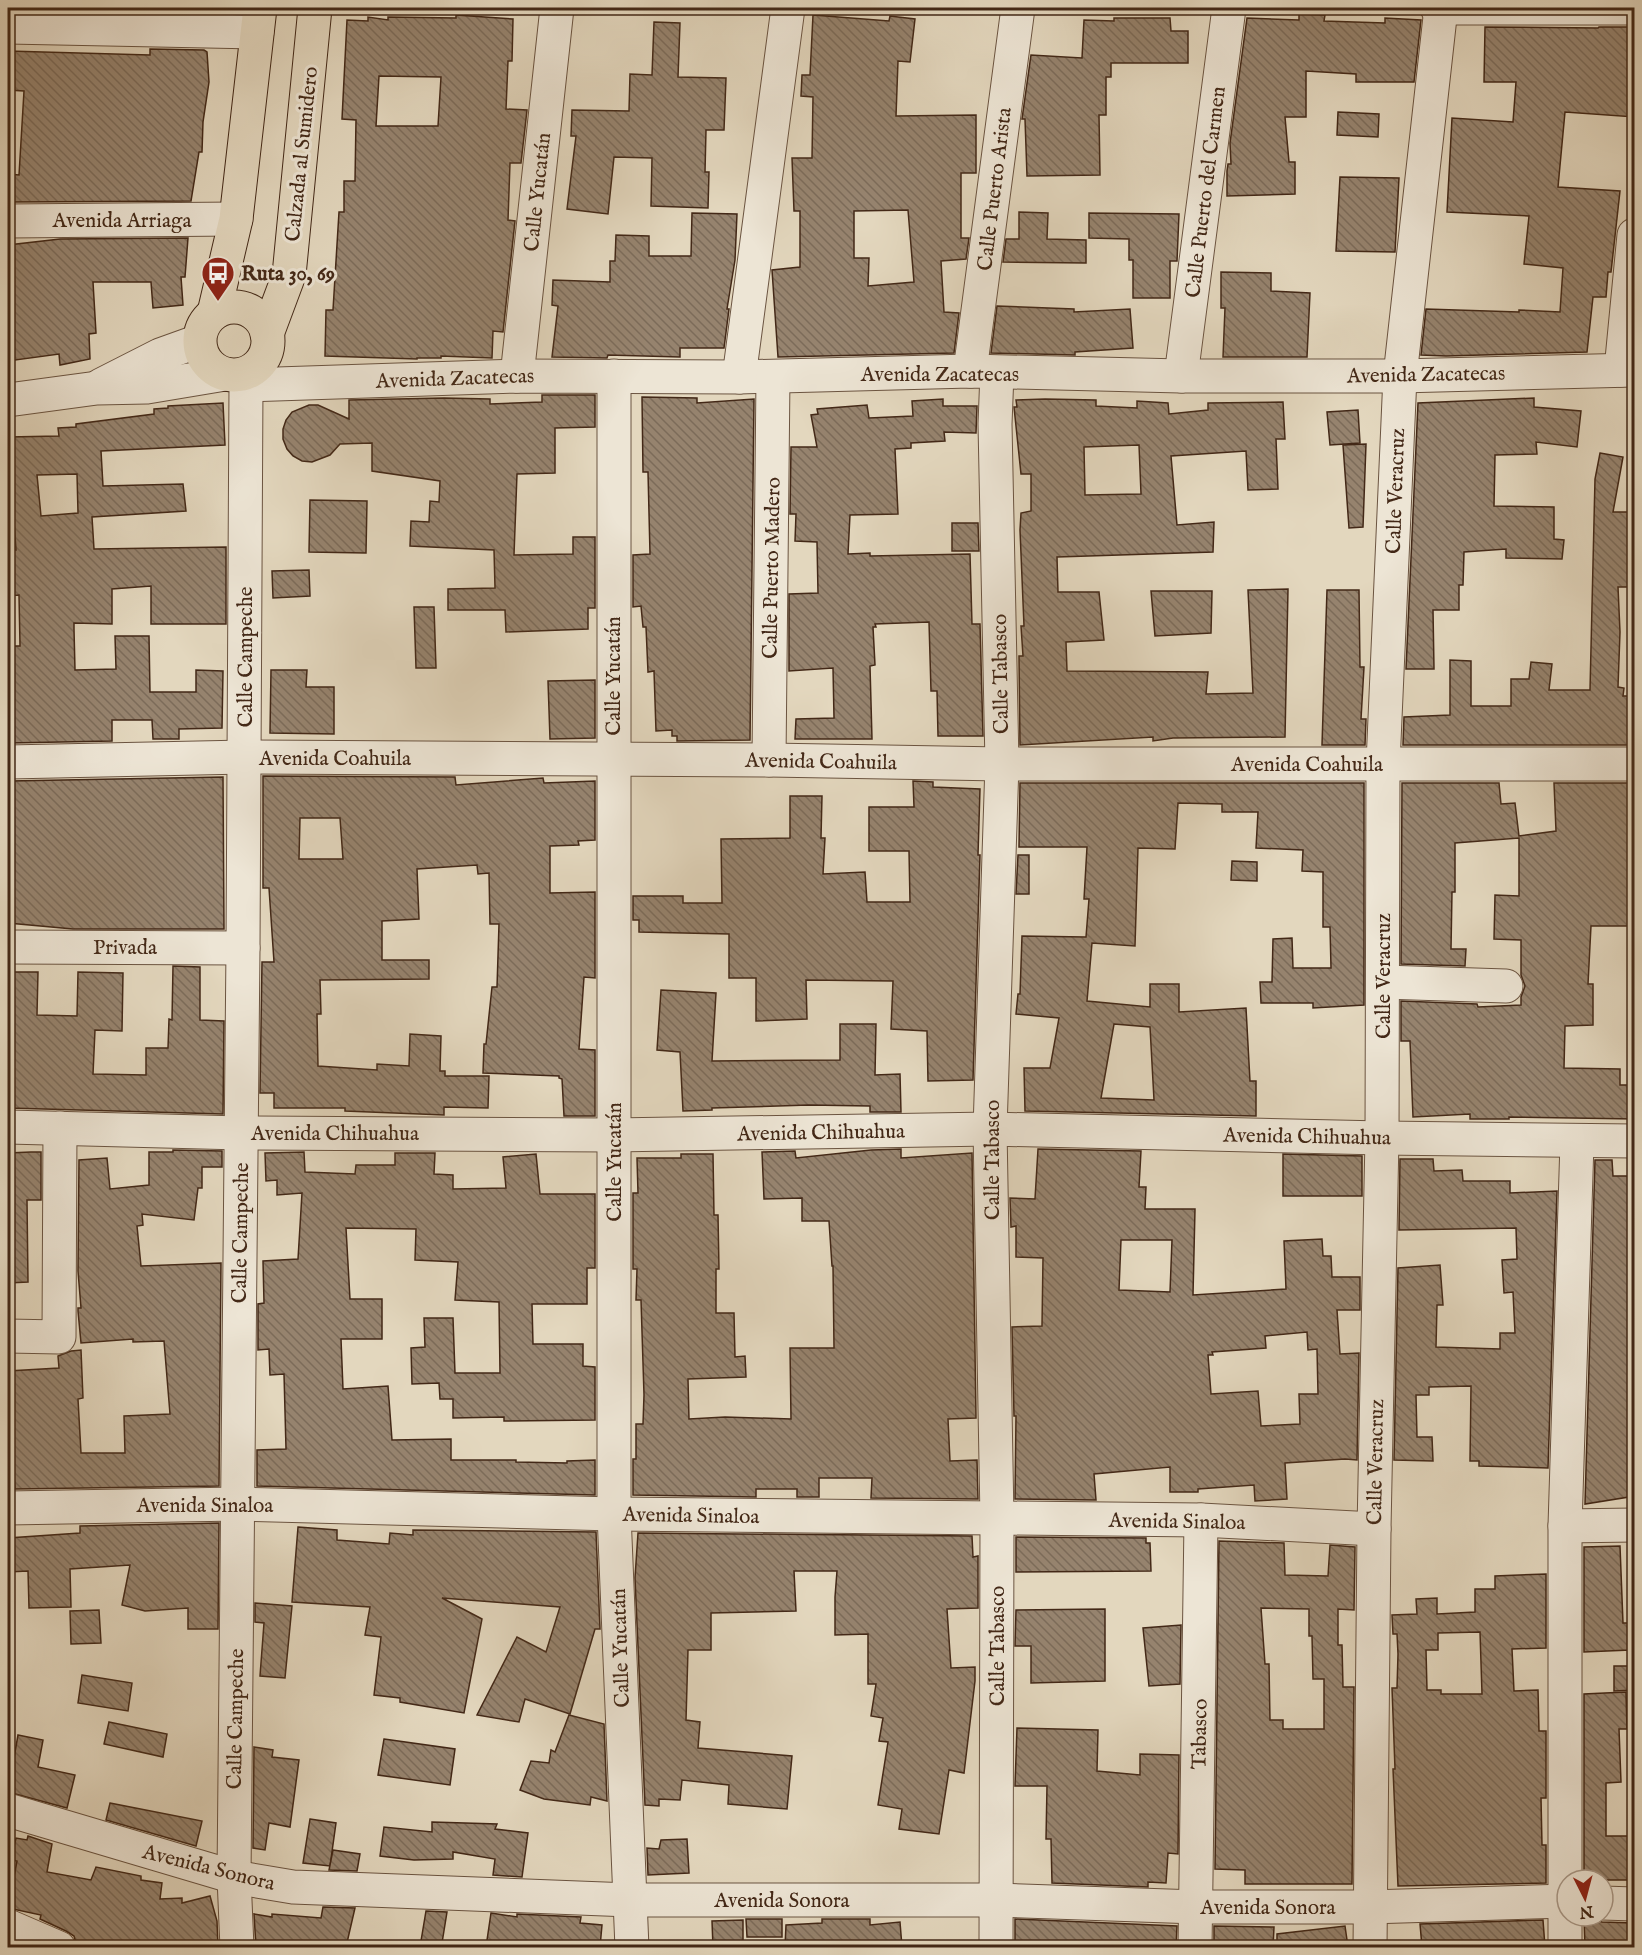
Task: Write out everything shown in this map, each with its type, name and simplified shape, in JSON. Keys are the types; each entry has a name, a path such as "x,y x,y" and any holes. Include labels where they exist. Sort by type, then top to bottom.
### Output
{"main road":[{"name":"Calzada al Sumidero","path":"267,334 289,275 315,8"},
{"path":"207,327 224,308 247,309 263,323 267,334 266,354 253,369 239,378 215,370 201,352 207,327 236,219 259,20"}],"street":[{"name":"Calle Yucatán","path":"517,376 557,8"},
{"path":"739,377 788,8"},
{"name":"Calle Puerto Arista","path":"984,372 1018,8"},
{"name":"Calle Puerto del Carmen","path":"1181,376 1229,8"},
{"path":"1439,8 1635,8"},
{"name":"Calle Veracruz","path":"1370,1947 1374,1529 1382,1138 1383,764 1400,376 1439,8"},
{"path":"8,27 259,20"},
{"name":"Avenida Arriaga","path":"8,221 236,219"},
{"path":"1628,370 1635,235"},
{"path":"97,387 160,355 207,327"},
{"name":"Avenida Zacatecas","path":"239,378 739,377 984,372 1181,376 1400,376 1628,370"},
{"name":"Calle Tabasco","path":"984,372 995,424 1002,764 990,1129 998,1519 996,1947"},
{"name":"Calle Yucatán","path":"614,376 614,1514 632,1947"},
{"name":"Calle Puerto Madero","path":"769,760 773,376"},
{"path":"8,400 97,387 147,387 239,378"},
{"name":"Calle Campeche","path":"237,1947 234,1877 245,757 239,378"},
{"name":"Avenida Coahuila","path":"8,762 245,757 769,760 1002,764 1635,764"},
{"name":"Privada","path":"8,947 243,948"},
{"path":"1383,982 1506,986"},
{"name":"Avenida Chihuahua","path":"8,1126 241,1133 614,1135 990,1129 1577,1142 1635,1141"},
{"path":"8,1336 59,1337 60,1128"},
{"path":"1566,1868 1565,1526 1577,1142"},
{"name":"Avenida Sinaloa","path":"8,1508 238,1504 614,1514 1201,1520 1374,1529"},
{"name":"Tabasco","path":"1195,1947 1201,1520"},
{"path":"1565,1526 1635,1525"},
{"name":"Avenida Sonora","path":"8,1810 234,1877 293,1887 630,1900 996,1900 1197,1907 1369,1907 1555,1901"},
{"path":"1615,1903 1635,1904"},
{"path":"8,1926 59,1947"},
{"path":"1565,1928 1565,1947"}],"building":[{"path":"1299,14 1325,15 1324,21 1385,23 1385,18 1421,20 1414,82 1356,82 1356,74 1306,71 1306,117 1285,117 1289,162 1295,162 1295,194 1227,196 1227,171 1228,164 1231,164 1230,143 1247,18 1299,20"},
{"path":"456,15 513,19 512,61 508,61 506,109 527,110 521,163 510,163 508,220 515,221 503,332 493,331 492,358 441,356 441,358 417,359 325,356 326,310 333,310 339,212 344,212 344,181 355,181 356,120 342,119 347,20 368,21 368,17 388,20 388,17 456,18","holes":["379,76 441,77 438,126 376,126"]},
{"path":"813,15 889,21 890,16 915,19 910,62 898,61 896,116 976,115 976,173 961,173 961,238 969,238 966,259 941,261 944,312 959,313 954,353 778,357 772,270 800,267 800,211 794,211 792,158 812,158 813,97 801,96 802,75 810,75","holes":["908,210 914,282 868,286 869,258 854,258 854,211"]},
{"path":"1114,18 1170,18 1171,31 1188,31 1188,63 1111,63 1111,77 1106,77 1106,115 1099,115 1100,175 1027,176 1025,119 1022,119 1031,55 1082,58 1084,20 1114,21"},
{"path":"654,22 680,23 678,77 726,78 724,130 706,130 705,172 709,172 708,208 651,206 652,158 614,157 608,214 567,209 576,136 571,136 572,110 629,111 630,74 652,75"},
{"path":"1485,27 1635,27 1635,117 1565,112 1558,187 1620,191 1606,297 1593,297 1587,352 1421,355 1426,309 1560,312 1563,268 1524,264 1529,216 1447,212 1452,118 1513,122 1516,82 1484,82"},
{"path":"150,49 204,50 207,52 209,82 203,122 202,152 199,152 191,201 8,202 8,174 19,175 24,91 8,90 8,51 150,55"},
{"path":"1338,112 1379,114 1378,137 1337,135"},
{"path":"1340,177 1399,178 1395,252 1336,251"},
{"path":"1019,212 1048,213 1047,239 1086,240 1086,263 1003,262 1006,239 1019,239"},
{"path":"692,213 737,214 735,260 727,309 729,309 724,348 680,348 680,357 608,355 607,358 552,357 558,306 552,305 553,280 610,282 610,261 615,261 616,235 649,236 649,256 691,256"},
{"path":"1089,213 1179,214 1177,261 1170,261 1170,298 1133,298 1133,260 1129,260 1129,239 1089,238"},
{"path":"188,238 185,277 181,277 183,305 153,308 151,282 93,282 96,333 89,334 90,359 60,365 59,354 8,361 8,245 60,239"},
{"path":"1221,272 1271,273 1271,291 1310,293 1307,357 1223,357 1225,308 1221,308"},
{"path":"997,306 1074,309 1074,312 1130,309 1133,348 1075,352 1075,355 991,353"},
{"path":"542,395 595,395 595,427 555,428 555,473 517,474 514,555 573,554 573,537 595,537 595,608 588,608 588,629 506,632 505,610 448,610 448,589 495,588 494,550 410,546 411,521 429,522 430,501 439,502 440,481 372,471 372,443 340,444 330,455 312,462 302,461 293,456 283,439 286,420 292,412 309,405 318,405 349,419 349,400 490,399 490,404 542,402"},
{"path":"642,397 697,398 697,403 754,399 750,740 677,741 677,736 672,736 672,730 656,731 654,671 648,672 646,627 643,627 641,606 633,607 633,555 650,554 648,472 643,472"},
{"path":"1534,398 1534,407 1581,411 1577,447 1536,442 1537,454 1495,455 1494,506 1554,507 1554,539 1564,540 1562,559 1506,558 1506,549 1464,552 1463,585 1459,585 1459,610 1433,610 1434,669 1406,669 1418,403"},
{"path":"943,399 943,406 977,406 976,433 944,432 945,441 911,443 911,448 895,449 898,514 850,515 848,554 870,553 870,556 970,554 972,624 980,624 983,736 938,736 937,691 931,691 929,622 875,624 876,627 873,627 875,665 870,666 872,739 795,739 796,719 834,718 833,668 789,671 789,594 818,593 817,542 795,541 796,514 790,514 791,447 817,447 811,415 818,414 817,409 867,405 869,418 913,416 912,401"},
{"path":"1016,400 1096,400 1096,406 1137,408 1137,401 1168,403 1169,414 1208,410 1208,403 1283,402 1285,439 1276,439 1278,489 1248,490 1246,451 1171,456 1177,525 1214,522 1213,552 1057,557 1058,592 1099,592 1104,640 1066,642 1067,671 1208,672 1206,694 1253,693 1248,590 1288,589 1285,737 1173,738 1153,741 1153,737 1020,745 1019,656 1023,656 1021,626 1024,626 1020,530 1021,513 1031,511 1031,474 1021,474 1014,407 1017,407","holes":["1139,445 1141,494 1085,495 1084,447"]},
{"path":"223,403 225,445 101,451 103,486 183,484 186,511 92,517 94,549 226,547 226,624 151,624 151,586 112,589 112,624 74,623 75,670 116,669 115,636 149,636 150,692 196,692 196,670 223,671 222,728 179,729 179,739 153,739 152,720 112,720 112,741 9,743 8,646 20,646 19,595 8,596 8,572 12,572 11,550 16,550 8,437 59,436 58,428 154,414 154,409 168,408 168,406","holes":["77,474 78,513 41,516 37,475"]},
{"path":"1358,410 1360,443 1330,445 1327,412"},
{"path":"1366,444 1363,527 1349,528 1343,445"},
{"path":"1600,453 1623,457 1613,512 1635,512 1635,550 1628,550 1628,587 1618,587 1620,632 1618,687 1624,688 1623,696 1635,696 1635,745 1403,745 1404,717 1450,715 1450,660 1471,661 1471,706 1511,706 1511,679 1529,679 1531,662 1552,664 1549,690 1590,690 1595,479"},
{"path":"310,500 367,501 366,553 309,552"},
{"path":"952,523 978,523 979,551 952,551"},
{"path":"309,570 310,596 273,598 272,571"},
{"path":"1327,590 1359,590 1360,667 1364,667 1361,719 1366,719 1365,745 1322,745"},
{"path":"1151,591 1212,591 1211,633 1155,636"},
{"path":"414,607 434,607 436,668 416,668"},
{"path":"271,670 307,670 306,687 334,687 334,734 270,733"},
{"path":"595,680 595,738 550,739 548,681"},
{"path":"263,776 455,777 456,785 543,778 544,783 595,781 595,840 578,841 579,845 550,846 550,893 595,892 595,978 584,977 579,1049 595,1050 595,1116 564,1116 562,1079 559,1076 483,1073 484,1044 486,1044 492,987 497,987 499,924 490,924 489,873 478,874 477,865 417,869 419,919 382,921 382,960 429,960 429,979 320,980 321,1014 317,1014 318,1066 377,1070 377,1064 409,1066 410,1034 441,1036 440,1071 445,1071 445,1076 489,1076 488,1108 444,1107 444,1115 345,1111 345,1108 274,1108 274,1093 260,1093 262,962 274,962 269,888 263,888","holes":["300,818 340,818 343,859 299,859"]},
{"path":"223,777 224,929 73,929 8,923 10,781"},
{"path":"913,781 933,782 933,787 980,789 973,1080 928,1081 927,1031 891,1029 893,981 806,980 807,1019 756,1021 756,978 729,978 729,934 639,932 639,920 633,920 633,896 683,896 683,903 722,903 721,839 790,838 790,796 822,796 821,838 825,838 823,874 865,872 867,902 910,902 909,851 869,851 869,807 914,807"},
{"path":"1020,783 1364,783 1364,1005 1313,1008 1313,1003 1261,1003 1260,982 1272,982 1273,939 1292,938 1293,968 1331,968 1330,927 1323,927 1323,872 1302,871 1303,850 1256,848 1258,812 1222,812 1222,804 1178,803 1175,849 1138,848 1135,946 1092,943 1087,1001 1150,1007 1150,984 1179,984 1179,1012 1246,1008 1250,1081 1256,1081 1256,1116 1025,1111 1024,1068 1050,1068 1059,1018 1016,1014 1018,994 1020,994 1022,936 1086,937 1089,899 1084,899 1087,847 1019,847","holes":["1114,1024 1150,1027 1154,1100 1101,1098"]},
{"path":"1402,783 1499,783 1501,804 1515,803 1519,836 1556,831 1554,783 1629,783 1630,858 1632,858 1632,891 1635,891 1635,926 1591,926 1588,984 1593,984 1593,1025 1565,1026 1564,1068 1620,1069 1620,1085 1635,1085 1635,1119 1509,1117 1509,1119 1470,1119 1470,1114 1413,1117 1410,1041 1401,1041 1401,1001 1477,1004 1478,1007 1521,1005 1525,986 1521,975 1521,940 1494,939 1495,895 1519,896 1519,838 1455,843 1455,892 1452,892 1451,949 1466,949 1465,966 1401,964"},
{"path":"1018,855 1029,855 1029,894 1016,894"},
{"path":"1232,861 1257,862 1257,881 1231,880"},
{"path":"173,966 200,967 200,1020 224,1021 223,1114 8,1108 14,1015 8,1015 8,972 38,972 37,1015 77,1016 78,972 123,973 122,1031 95,1030 93,1074 146,1075 146,1048 168,1048 169,1019 172,1020"},
{"path":"661,990 716,993 712,1061 840,1060 840,1024 876,1024 875,1075 900,1074 901,1112 870,1112 870,1106 809,1105 683,1111 680,1052 657,1050"},
{"path":"901,1149 901,1158 972,1153 976,1418 948,1419 950,1461 977,1460 978,1499 871,1498 872,1478 819,1478 819,1497 797,1497 797,1489 756,1489 756,1497 633,1495 636,1424 643,1424 644,1395 641,1300 636,1300 637,1269 633,1269 633,1193 638,1193 637,1158 681,1158 681,1154 713,1154 714,1215 718,1215 719,1269 716,1269 716,1313 734,1313 735,1357 745,1356 746,1377 688,1379 689,1419 725,1417 791,1419 790,1348 834,1348 833,1266 829,1221 802,1221 802,1198 764,1199 762,1152 795,1151 796,1158"},
{"path":"1038,1149 1141,1151 1139,1187 1146,1187 1145,1209 1195,1209 1193,1295 1286,1289 1284,1241 1322,1239 1323,1256 1331,1256 1332,1277 1360,1277 1360,1310 1337,1310 1340,1354 1359,1353 1357,1460 1285,1463 1287,1499 1255,1501 1254,1485 1198,1489 1198,1492 1170,1492 1170,1467 1094,1474 1096,1500 1015,1499 1016,1416 1014,1416 1012,1327 1042,1326 1043,1258 1016,1257 1016,1226 1011,1227 1010,1198 1035,1199","holes":["1121,1240 1172,1240 1170,1292 1119,1290","1307,1332 1308,1350 1317,1349 1318,1394 1299,1394 1300,1424 1261,1426 1258,1391 1211,1394 1208,1355 1213,1355 1212,1352 1266,1348 1265,1336"]},
{"path":"173,1150 222,1151 222,1167 202,1167 202,1188 198,1188 194,1220 142,1214 143,1225 137,1226 141,1266 221,1263 219,1486 15,1489 14,1476 8,1476 8,1371 59,1368 58,1356 81,1350 83,1398 78,1399 81,1453 125,1453 124,1416 170,1414 164,1341 133,1342 133,1339 81,1343 78,1311 78,1308 81,1308 78,1271 79,1160 107,1158 110,1189 149,1185 149,1152 173,1152"},
{"path":"41,1152 41,1200 27,1200 28,1282 8,1283 8,1153"},
{"path":"304,1152 305,1172 355,1174 356,1165 395,1165 395,1153 435,1153 434,1174 453,1175 453,1189 506,1188 503,1157 536,1154 540,1194 595,1194 595,1268 587,1268 587,1304 532,1304 533,1344 583,1344 583,1366 595,1367 595,1420 504,1421 504,1417 453,1418 453,1399 440,1399 439,1383 412,1384 411,1348 425,1347 424,1318 453,1318 455,1373 500,1373 499,1302 455,1300 458,1262 415,1260 416,1229 346,1228 350,1299 382,1299 382,1339 341,1339 343,1389 388,1386 392,1440 451,1439 451,1460 567,1463 567,1461 595,1460 595,1495 257,1486 257,1450 286,1449 284,1374 270,1375 269,1349 258,1350 258,1304 264,1303 263,1261 298,1259 302,1193 277,1195 277,1180 266,1181 265,1153"},
{"path":"1283,1154 1362,1156 1362,1196 1283,1196"},
{"path":"1400,1159 1433,1159 1434,1171 1462,1170 1463,1181 1510,1181 1510,1193 1557,1191 1548,1468 1479,1466 1479,1461 1470,1461 1471,1386 1429,1387 1429,1395 1416,1395 1417,1437 1432,1437 1433,1461 1394,1460 1398,1268 1440,1265 1443,1305 1437,1305 1436,1347 1500,1349 1500,1333 1515,1333 1513,1292 1504,1293 1502,1260 1517,1259 1516,1228 1399,1230"},
{"path":"1595,1160 1612,1160 1613,1176 1635,1176 1635,1196 1628,1196 1629,1236 1633,1236 1635,1307 1628,1308 1629,1347 1635,1347 1635,1496 1585,1504"},
{"path":"219,1523 218,1629 188,1629 188,1608 145,1611 122,1605 130,1565 70,1569 71,1607 29,1608 28,1571 8,1572 8,1538 80,1533 80,1526"},
{"path":"298,1527 337,1530 337,1540 389,1544 390,1533 413,1535 413,1530 596,1532 600,1629 595,1629 570,1714 525,1699 519,1722 477,1715 517,1637 546,1652 560,1607 442,1598 482,1619 464,1713 400,1702 400,1698 374,1695 381,1637 365,1635 370,1607 292,1602"},
{"path":"638,1533 972,1536 973,1557 978,1556 978,1608 947,1609 951,1668 975,1667 975,1681 964,1773 949,1770 939,1834 899,1829 902,1809 878,1805 888,1742 879,1741 883,1718 871,1716 876,1684 868,1684 868,1634 835,1635 837,1571 794,1571 796,1611 711,1613 711,1650 688,1650 686,1720 700,1722 698,1748 792,1756 787,1809 728,1804 729,1785 682,1780 680,1800 659,1799 659,1806 645,1805 635,1578"},
{"path":"1016,1537 1146,1538 1146,1543 1150,1543 1151,1571 1016,1572"},
{"path":"1219,1541 1284,1543 1285,1575 1328,1576 1330,1545 1355,1547 1354,1610 1338,1609 1338,1645 1342,1645 1343,1687 1354,1687 1352,1884 1245,1884 1245,1870 1215,1869","holes":["1261,1608 1309,1609 1313,1679 1324,1679 1324,1729 1283,1729 1283,1720 1270,1720 1269,1664 1265,1664"]},
{"path":"1620,1546 1623,1623 1629,1623 1630,1650 1584,1652 1584,1547"},
{"path":"1546,1574 1546,1648 1512,1649 1514,1691 1538,1690 1539,1731 1546,1731 1546,1798 1541,1798 1542,1845 1546,1845 1546,1883 1398,1886 1392,1688 1397,1688 1398,1654 1397,1634 1393,1634 1392,1615 1417,1614 1416,1599 1437,1598 1437,1614 1475,1612 1475,1589 1495,1589 1495,1576","holes":["1480,1632 1482,1694 1441,1694 1441,1690 1427,1690 1426,1650 1438,1650 1438,1633"]},
{"path":"255,1603 292,1606 285,1678 260,1676 264,1623 255,1622"},
{"path":"1105,1609 1105,1681 1031,1683 1031,1646 1015,1646 1016,1610"},
{"path":"99,1610 101,1643 71,1644 70,1611"},
{"path":"1181,1625 1180,1684 1149,1686 1143,1628"},
{"path":"1614,1666 1635,1666 1635,1690 1614,1691"},
{"path":"82,1675 132,1683 128,1711 78,1703"},
{"path":"1626,1692 1627,1729 1619,1729 1621,1782 1606,1783 1606,1836 1635,1836 1635,1880 1615,1880 1615,1868 1584,1868 1584,1694"},
{"path":"569,1715 604,1724 607,1801 591,1797 590,1805 544,1799 520,1790 531,1761 549,1763 551,1750 555,1752"},
{"path":"109,1722 167,1734 163,1757 104,1744"},
{"path":"1017,1728 1098,1730 1097,1771 1140,1775 1140,1754 1179,1755 1178,1854 1168,1853 1166,1883 1148,1882 1148,1887 1052,1883 1051,1839 1046,1839 1047,1786 1015,1786"},
{"path":"18,1735 43,1740 38,1767 75,1775 67,1808 8,1792"},
{"path":"384,1739 455,1749 450,1785 378,1775"},
{"path":"254,1747 273,1750 272,1757 299,1760 290,1827 269,1823 265,1850 253,1848"},
{"path":"110,1803 202,1821 196,1846 106,1820"},
{"path":"310,1819 336,1823 330,1866 303,1863"},
{"path":"432,1822 497,1824 495,1829 528,1833 522,1877 493,1875 495,1859 453,1852 453,1859 414,1860 380,1856 384,1827 432,1832"},
{"path":"28,1836 52,1844 47,1872 91,1880 96,1867 141,1876 141,1880 162,1883 160,1899 182,1898 182,1903 210,1896 217,1921 218,1947 196,1947 197,1941 145,1945 145,1947 77,1947 74,1936 40,1919 41,1915 8,1908 17,1861 11,1860 16,1838 27,1840"},
{"path":"687,1839 689,1873 648,1875 647,1848 659,1849 661,1840"},
{"path":"333,1850 360,1854 357,1871 329,1870"},
{"path":"323,1907 355,1908 346,1947 256,1947 254,1914 272,1917 272,1914 321,1918"},
{"path":"426,1911 447,1912 442,1943 421,1941"},
{"path":"491,1913 517,1917 517,1914 581,1917 580,1923 602,1925 600,1947 486,1947"},
{"path":"746,1919 782,1919 782,1937 747,1937"},
{"path":"822,1919 870,1919 870,1925 900,1922 902,1947 785,1947 786,1925 822,1923"},
{"path":"1015,1919 1177,1926 1176,1947 1031,1947 1015,1945"},
{"path":"743,1920 743,1947 713,1947 712,1921"},
{"path":"1543,1920 1545,1947 1422,1947 1420,1924"},
{"path":"1615,1922 1635,1923 1635,1947 1585,1947 1584,1928 1615,1928"},
{"path":"1214,1926 1274,1927 1273,1947 1214,1947"},
{"path":"1345,1926 1348,1947 1277,1947 1277,1934"}],"place":[{"name":"Ruta 30, 69","path":"218,302"}]}
